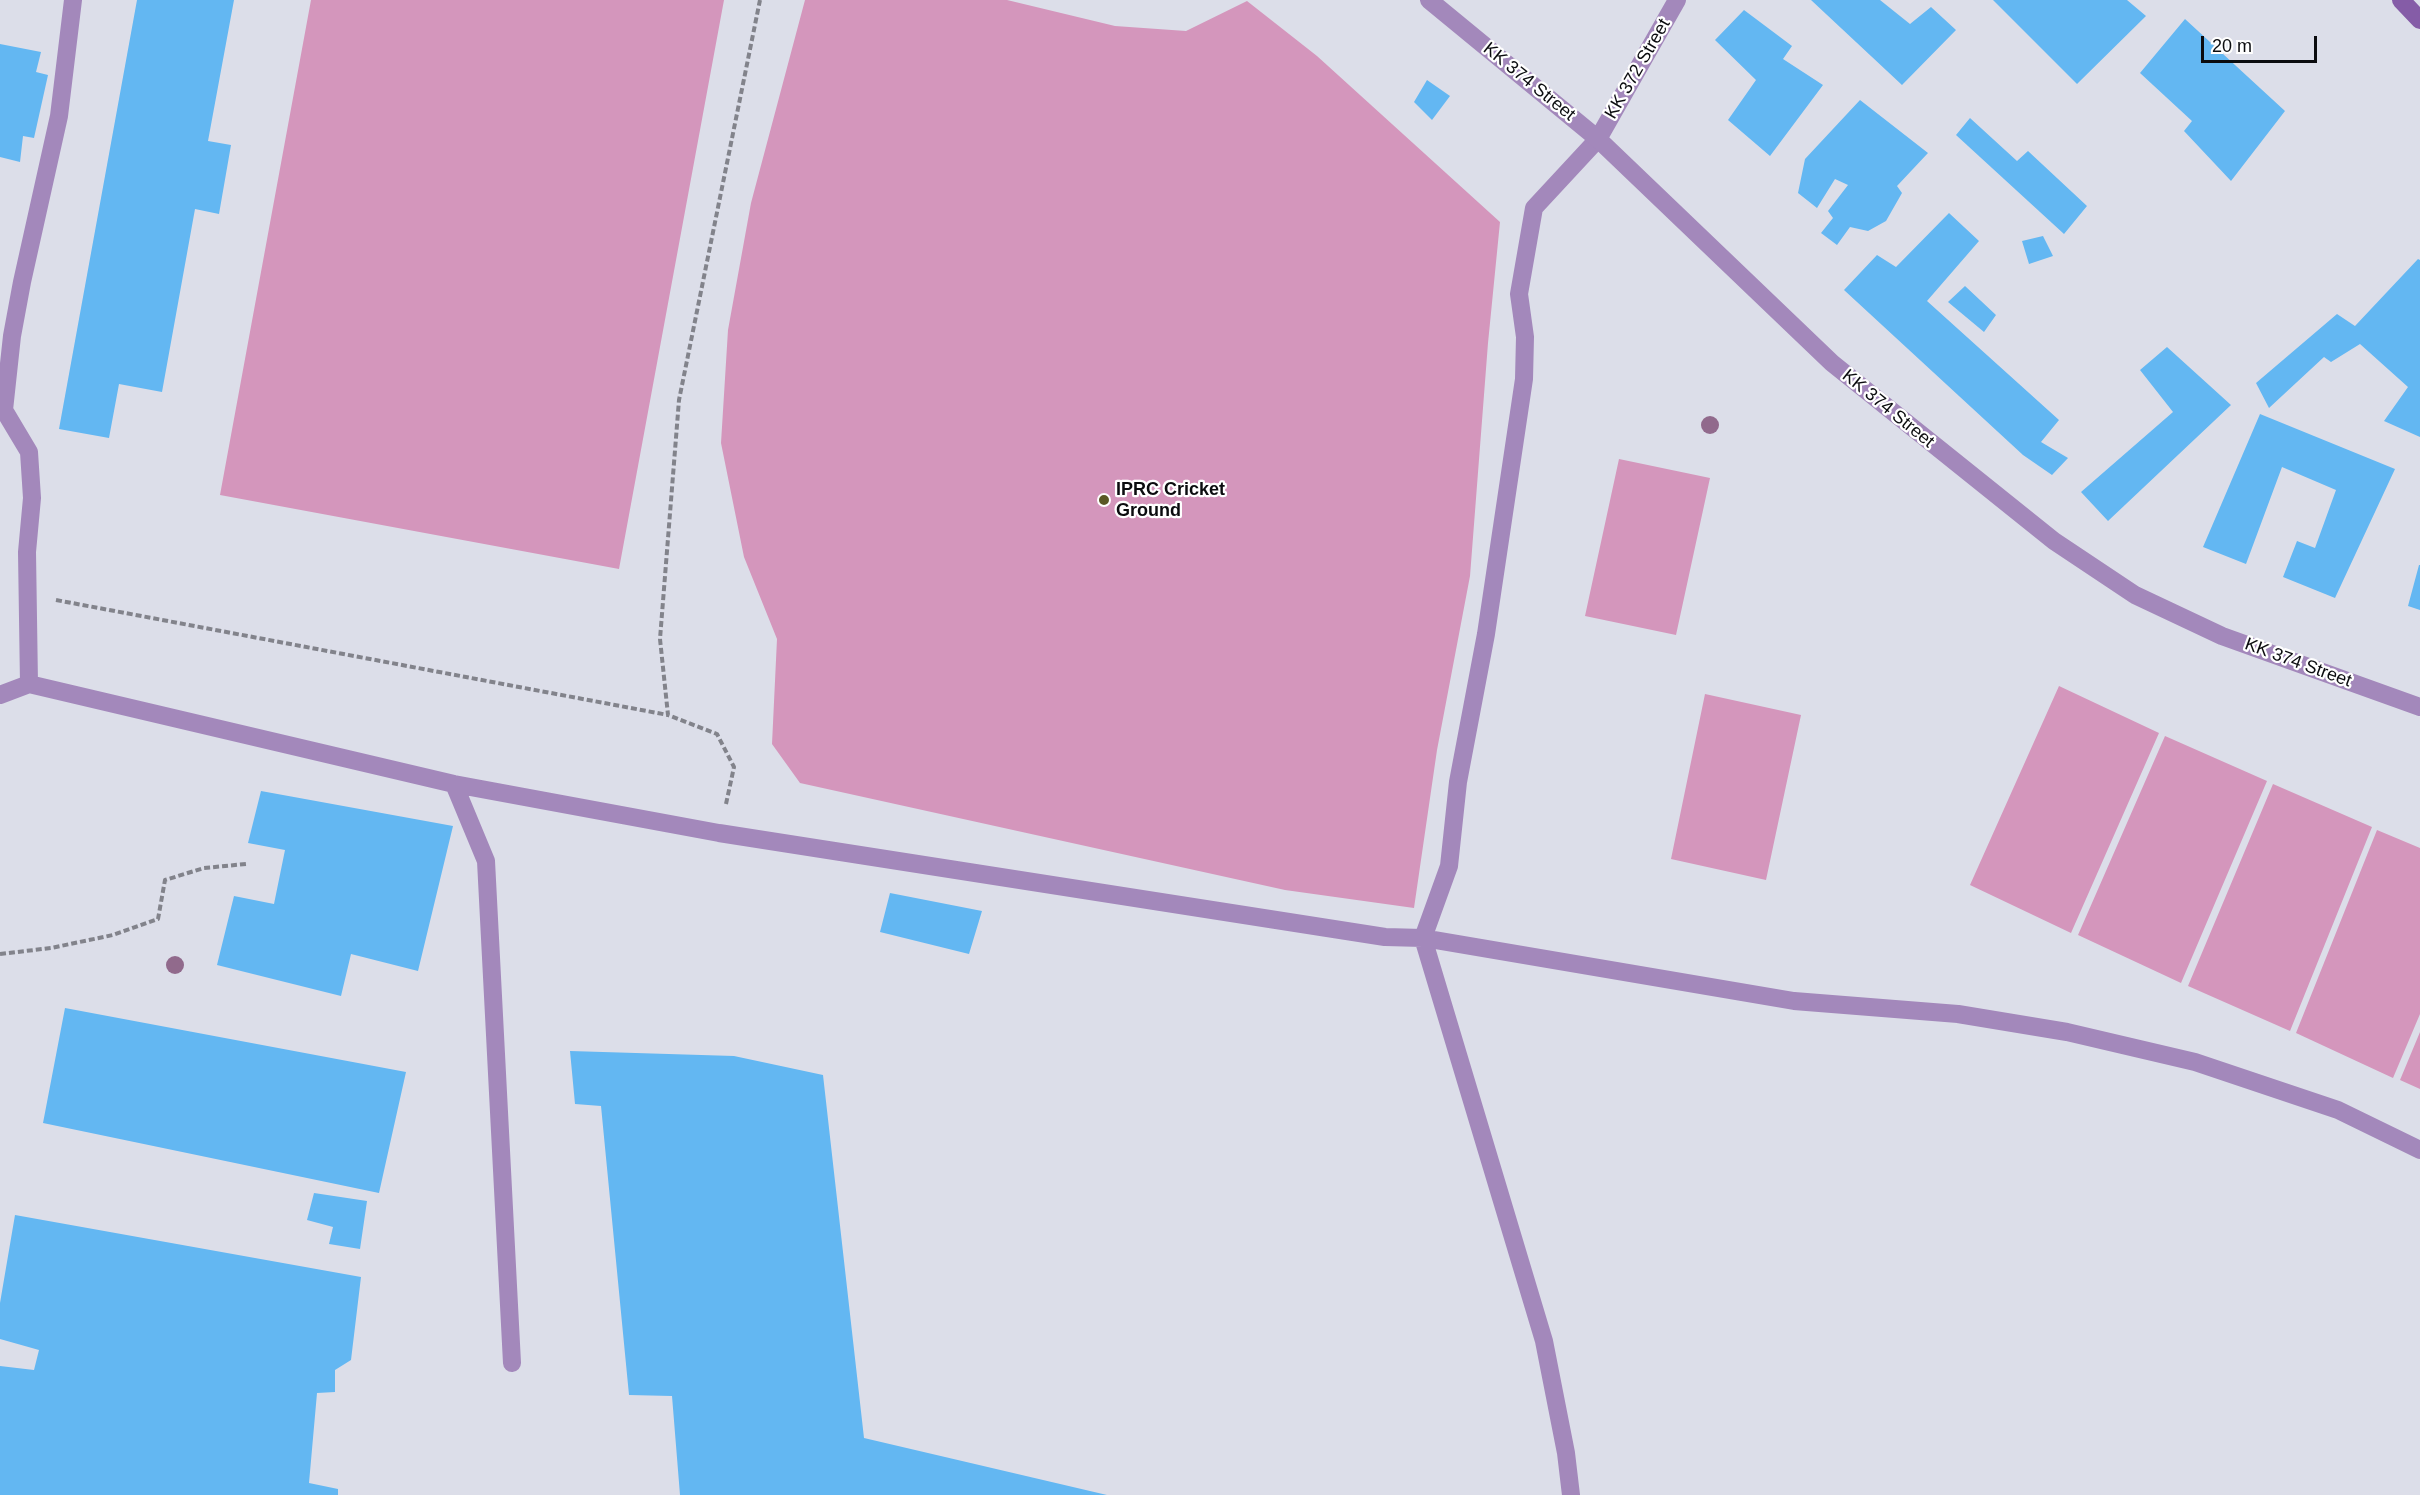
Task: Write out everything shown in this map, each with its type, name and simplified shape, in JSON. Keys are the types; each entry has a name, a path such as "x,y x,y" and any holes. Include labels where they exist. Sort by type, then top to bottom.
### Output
{"main road":[{"path":"2401,0 2420,20"}],"street":[{"path":"29,684 27,552 32,498 29,452 4,410 12,336 22,282 60,116 73,0"},
{"name":"KK 374 Street","path":"1429,0 1598,139 1832,363 2054,542 2135,595 2222,636 2420,706"},
{"name":"KK 372 Street","path":"1424,938 1449,866 1458,782 1490,610 1524,379 1525,337 1519,294 1534,208 1598,139 1677,0"},
{"path":"0,695 29,684 454,784 719,832 1385,936 1424,938 1794,1001 1958,1014 2067,1032 2195,1062 2338,1110 2420,1150"},
{"path":"454,784 486,861 512,1363"},
{"path":"1424,938 1544,1341 1566,1453 1571,1495"}],"path":[{"path":"668,715 660,639 679,400 760,0"},
{"path":"27,594 668,715 717,734 734,767 719,832"},
{"path":"0,954 51,948 113,936 158,919 165,880 204,868 246,864"}],"shaded area":[{"path":"311,0 724,0 619,569 220,495"},
{"name":"IPRC Cricket Ground","path":"805,0 1007,0 1115,26 1186,31 1247,1 1317,56 1500,222 1470,576 1437,750 1414,908 1285,890 800,783 772,744 777,639 744,557 721,443 728,330 751,203"},
{"path":"1619,459 1710,478 1676,635 1585,616"},
{"path":"2059,686 2159,733 2071,933 1970,885"},
{"path":"1705,694 1801,715 1766,880 1671,859"},
{"path":"2165,736 2267,781 2181,983 2078,935"},
{"path":"2273,784 2372,827 2290,1031 2188,986"},
{"path":"2377,830 2420,848 2420,1014 2393,1078 2296,1033"},
{"path":"2420,1032 2420,1089 2400,1080"}],"building":[{"path":"137,0 234,0 208,141 231,145 219,214 195,209 162,392 119,384 109,438 59,429"},
{"path":"1811,0 1880,0 1910,24 1931,7 1956,30 1902,85"},
{"path":"1993,0 2127,0 2146,16 2077,84"},
{"path":"1744,10 1792,46 1783,59 1823,85 1770,156 1728,120 1756,80 1715,40"},
{"path":"2185,19 2285,111 2231,181 2184,131 2192,121 2140,73"},
{"path":"0,44 41,52 36,72 48,75 34,138 23,136 20,162 0,157"},
{"path":"1427,80 1450,96 1432,120 1414,102"},
{"path":"1860,100 1928,153 1897,186 1902,193 1886,221 1868,231 1850,227 1837,245 1821,233 1833,218 1828,211 1848,185 1835,179 1817,208 1798,193 1805,159"},
{"path":"1970,118 2017,161 2028,151 2087,206 2064,234 1956,135"},
{"path":"1949,213 1979,241 1927,301 2059,420 2041,442 2068,458 2052,475 2023,455 1844,290 1877,255 1896,267"},
{"path":"2043,236 2053,256 2029,264 2022,241"},
{"path":"2418,259 2420,260 2420,437 2384,421 2408,387 2360,344 2331,362 2324,357 2269,408 2256,383 2337,314 2355,326"},
{"path":"1965,286 1996,315 1984,332 1948,302"},
{"path":"2167,347 2231,405 2108,521 2081,492 2173,412 2140,370"},
{"path":"2260,414 2395,469 2335,598 2283,577 2297,541 2315,548 2336,490 2282,467 2246,564 2203,547"},
{"path":"2420,565 2420,610 2408,606"},
{"path":"261,791 453,826 418,971 351,954 341,996 217,965 234,896 274,904 285,850 248,843"},
{"path":"890,893 982,911 969,954 880,932"},
{"path":"65,1008 406,1072 379,1193 43,1123"},
{"path":"570,1051 734,1056 823,1075 864,1438 1107,1495 680,1495 672,1396 629,1395 601,1106 575,1104"},
{"path":"314,1193 367,1201 360,1249 329,1244 333,1227 307,1220"},
{"path":"15,1215 361,1277 351,1360 335,1370 335,1392 317,1393 309,1483 338,1489 338,1495 0,1495 0,1366 34,1370 39,1350 0,1339 0,1303"}],"place":[{"name":"IPRC Cricket Ground","path":"1104,500"}]}
